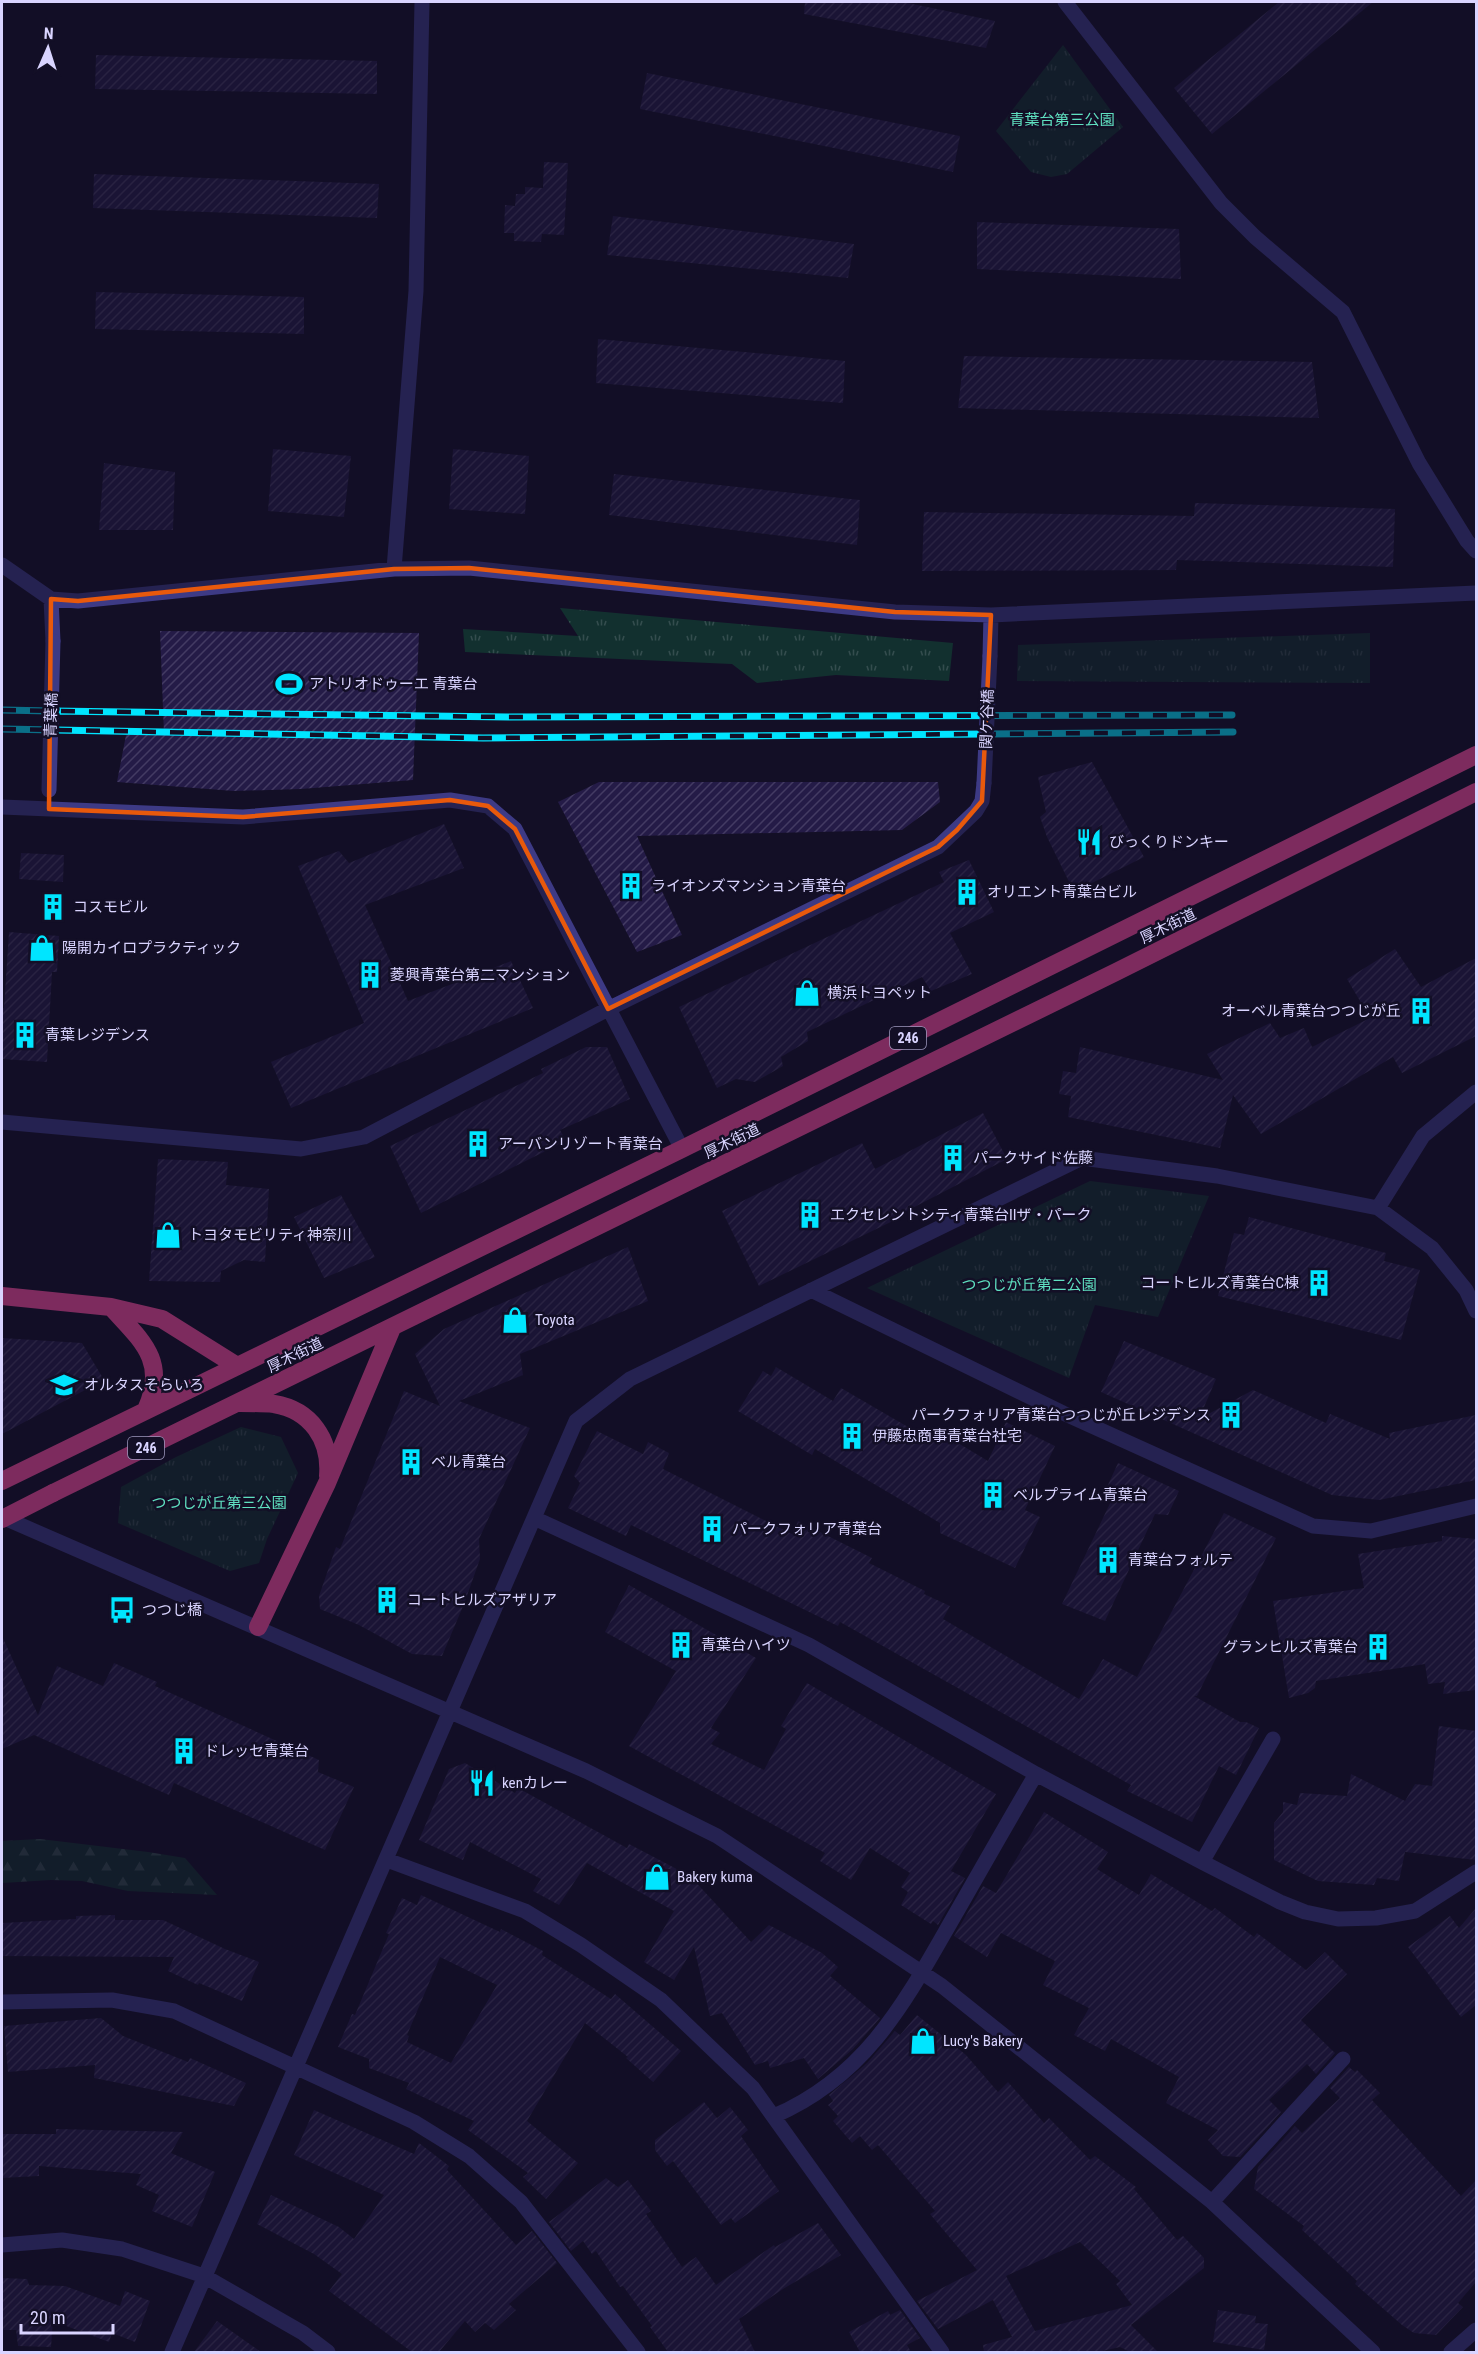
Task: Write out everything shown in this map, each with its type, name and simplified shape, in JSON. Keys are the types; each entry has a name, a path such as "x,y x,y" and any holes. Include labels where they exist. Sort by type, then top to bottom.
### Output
{"highway":[{"name":"厚木街道","path":"6,1479 682,1149 1476,755"},
{"name":"厚木街道","path":"2,1518 392,1328 1476,792"},
{"path":"2,1296 111,1307 162,1319 237,1366"},
{"path":"111,1307 138,1337 152,1359 156,1378 153,1395 146,1410"},
{"path":"258,1627 327,1483 392,1328"},
{"path":"238,1403 276,1404 307,1416 322,1438 329,1459 327,1483"}],"street":[{"path":"394,569 416,291 422,2"},
{"path":"1065,2 1221,203 1255,237 1343,312 1419,463 1467,541 1476,551"},
{"path":"2,565 51,599 78,601 394,569 470,568 895,612 991,615 1476,593"},
{"name":"青葉橋","path":"49,809 53,641 51,599"},
{"name":"関ケ谷橋","path":"2,1122 301,1149 364,1137 608,1009 938,847 976,811 982,801 991,615"},
{"path":"2,807 243,817 450,800 488,806 515,830 682,1149"},
{"path":"1378,1208 1423,1136 1476,1092"},
{"path":"172,2352 298,2067 576,1421 630,1380 1082,1158 1217,1176 1378,1208 1432,1248 1466,1290 1476,1311"},
{"path":"811,1290 1063,1413 1313,1526 1371,1531 1476,1506"},
{"path":"2,1518 586,1771 717,1836 942,1986 1212,2202 1373,2352"},
{"path":"534,1518 809,1645 1036,1774 1202,1862 1280,1902 1305,1912 1338,1919 1376,1918 1415,1911 1476,1873"},
{"path":"1202,1862 1273,1739"},
{"path":"774,2116 831,2084 877,2041 922,1973 1036,1774"},
{"path":"387,1860 525,1911 581,1945 661,2000 753,2088 942,2352"},
{"path":"2,2002 112,2000 174,2011 414,2122 469,2156 521,2202 638,2352"},
{"path":"1212,2202 1343,2060"},
{"path":"2,2245 62,2240 122,2249 204,2276 303,2332 328,2352"},
{"path":"1451,2352 1476,2330"}],"highlighted area":[{"path":"469,568 895,612 991,615 982,801 957,830 938,847 608,1009 515,829 488,806 450,800 243,817 49,809 51,599 78,601 394,569"}],"green space":[{"name":"青葉台第三公園","path":"1063,45 1123,127 1067,174 1051,177 1031,172 996,131"},
{"path":"560,608 953,643 949,681 836,675 757,683 732,664 465,652 463,629 578,636"},
{"path":"1370,633 1370,683 1017,681 1018,645"},
{"name":"つつじが丘第二公園","path":"1090,1181 1209,1196 1158,1317 1095,1305 1069,1378 867,1288"},
{"name":"つつじが丘第三公園","path":"241,1427 281,1437 298,1473 267,1539 259,1563 230,1571 118,1523 121,1487 176,1457"},
{"path":"40,1839 185,1858 217,1895 128,1891 82,1881 2,1883 2,1841"}],"building":[{"path":"805,2 903,2 995,21 986,48 804,14"},
{"path":"1279,2 1373,2 1212,134 1174,88"},
{"path":"96,55 377,61 377,94 95,89"},
{"path":"647,73 960,136 953,172 640,109"},
{"path":"544,162 568,163 564,235 542,234 541,242 514,241 514,233 504,233 505,205 515,206 516,194 525,194 525,187 543,188"},
{"path":"94,174 379,184 377,218 93,208"},
{"path":"613,216 854,244 848,278 607,255"},
{"path":"977,222 1179,229 1181,279 977,269"},
{"path":"96,292 304,297 304,334 95,329"},
{"path":"598,339 845,361 843,403 596,383"},
{"path":"964,356 1312,362 1319,418 958,408"},
{"path":"273,449 351,456 344,517 268,511"},
{"path":"453,449 529,456 525,514 449,509"},
{"path":"104,463 175,472 173,530 99,530"},
{"path":"614,474 860,500 857,545 609,515"},
{"path":"1195,503 1395,509 1393,567 1177,560 1176,570 922,571 924,512 1194,516"},
{"name":"アトリオドゥーエ 青葉台","path":"160,631 419,633 413,780 301,789 234,791 117,782 126,735 164,734"},
{"path":"1092,762 1144,857 1074,892 1047,837 1040,817 1046,812 1038,777"},
{"name":"ライオンズマンション青葉台","path":"599,782 938,782 940,802 902,830 637,836 682,935 637,952 558,802"},
{"name":"菱興青葉台第二マンション","path":"444,824 464,868 365,905 408,1001 511,961 533,1008 291,1108 271,1062 364,1023 298,866 339,851 349,863"},
{"path":"21,853 64,855 63,882 19,879"},
{"path":"969,860 994,912 950,933 972,974 931,991 922,977 807,1032 808,1041 781,1057 783,1066 755,1082 736,1079 717,1088 679,1007 944,882 939,872"},
{"path":"9,932 59,936 57,972 52,972 47,1062 2,1059 2,1008 4,1008"},
{"path":"1395,949 1421,987 1476,958 1476,1036 1402,1073 1393,1057 1261,1134 1233,1095 1220,1148 1068,1117 1071,1096 1059,1094 1063,1071 1076,1073 1080,1047 1223,1080 1207,1054 1270,1023 1280,1038 1304,1028 1312,1047 1370,1018 1347,979"},
{"name":"アーバンリゾート青葉台","path":"586,1047 607,1047 630,1099 560,1130 566,1141 421,1213 390,1146 543,1073 541,1069"},
{"name":"エクセレントシティ青葉台IIザ・パーク","path":"983,1113 1007,1159 897,1216 899,1218 759,1286 722,1211 862,1143 875,1169"},
{"path":"158,1159 228,1162 226,1185 269,1189 265,1262 244,1260 221,1271 220,1282 149,1281"},
{"path":"341,1195 375,1257 324,1278 294,1217"},
{"name":"コートヒルズ青葉台C棟","path":"1249,1217 1386,1253 1384,1261 1420,1270 1401,1340 1218,1296 1234,1233 1244,1235"},
{"path":"628,1247 648,1301 520,1354 523,1375 459,1401 530,1428 479,1539 480,1559 442,1656 412,1654 359,1625 320,1609 319,1596 336,1547 340,1549 404,1391 440,1406 415,1354 444,1329"},
{"path":"2,1338 82,1343 104,1380 2,1434"},
{"name":"パークフォリア青葉台つつじが丘レジデンス","path":"1124,1341 1216,1379 1199,1419 1253,1390 1326,1423 1330,1414 1390,1439 1389,1433 1476,1415 1476,1480 1379,1500 1332,1495 1101,1392"},
{"path":"776,1367 833,1401 841,1388 932,1441 938,1431 988,1461 1006,1422 1055,1446 1025,1510 1040,1517 1015,1568 940,1533 940,1523 815,1449 812,1455 738,1411 763,1371 771,1376"},
{"path":"597,1431 643,1454 648,1442 669,1453 663,1469 792,1534 798,1521 872,1558 869,1563 950,1606 943,1619 1079,1699 1103,1659 1137,1677 1224,1513 1276,1538 1197,1696 1194,1696 1240,1722 1246,1722 1259,1728 1236,1775 1219,1766 1192,1822 1127,1791 1131,1785 840,1622 838,1626 631,1525 626,1536 568,1508 580,1483 574,1476"},
{"name":"青葉台フォルテ","path":"1118,1463 1179,1491 1168,1515 1155,1514 1105,1621 1062,1604 1113,1497 1107,1487"},
{"name":"グランヒルズ青葉台","path":"1442,1536 1476,1539 1476,1690 1443,1694 1445,1682 1428,1684 1425,1664 1316,1681 1315,1688 1308,1693 1289,1698 1273,1601 1364,1588 1358,1554 1442,1541"},
{"path":"629,1585 756,1658 711,1728 720,1733 711,1744 764,1770 786,1729 781,1726 807,1683 996,1794 951,1871 965,1878 938,1925 933,1921 931,1924 901,1905 908,1892 901,1887 910,1873 870,1848 851,1880 820,1861 825,1853 629,1746 676,1671 605,1632"},
{"name":"ドレッセ青葉台","path":"2,1636 38,1715 57,1666 103,1686 114,1663 157,1682 155,1686 319,1760 318,1772 354,1787 325,1850 174,1783 169,1795 34,1735 2,1749"},
{"path":"1439,1726 1476,1731 1476,1860 1405,1852 1399,1881 1377,1878 1374,1885 1318,1881 1274,1860 1274,1823 1283,1812 1283,1802 1297,1805 1300,1793 1347,1796 1351,1774 1405,1801 1415,1784 1432,1786"},
{"path":"465,1763 515,1793 518,1788 627,1848 629,1844 690,1876 751,1942 769,1925 822,1953 838,1967 830,1976 880,2018 853,2049 818,2079 804,2058 770,2068 768,2061 755,2065 722,2013 710,2016 694,1947 674,1980 644,1962 674,1911 587,1863 559,1905 533,1891 541,1879 470,1842 463,1860 419,1840 449,1769"},
{"path":"1044,1812 1108,1852 1097,1869 1139,1895 1151,1874 1212,1911 1215,1908 1254,1937 1257,1933 1306,1970 1325,1952 1347,1974 1301,2020 1335,2053 1316,2074 1307,2064 1269,2100 1281,2112 1240,2157 1223,2156 1208,2140 1218,2130 1166,2103 1179,2077 1111,2039 1105,2051 1074,2035 1089,2008 1043,1985 1055,1961 1001,1933 987,1957 954,1936 983,1886 996,1893"},
{"path":"421,1895 500,1932 501,1929 543,1951 542,1955 611,1999 615,1994 681,2051 653,2082 626,2058 628,2057 585,2023 527,2121 578,2163 546,2199 523,2177 528,2173 468,2130 474,2121 406,2089 409,2083 369,2068 369,2059 338,2047 352,2014 355,2015 389,1934 386,1933 402,1898 417,1905","holes":["440,1957 497,1985 451,2063 407,2042 409,2036 407,2035"]},
{"path":"1476,1908 1476,2005 1461,2017 1408,1947 1450,1916 1459,1928"},
{"path":"115,1915 115,1920 163,1920 259,1962 242,2001 168,1971 174,1957 2,1956 2,1923"},
{"path":"917,2015 966,2055 998,2092 1008,2082 1044,2123 1049,2118 1090,2160 1095,2156 1136,2187 1134,2189 1177,2240 1183,2236 1204,2258 1204,2268 1131,2325 1158,2352 1130,2352 1120,2347 1098,2352 984,2352 983,2345 1012,2337 993,2300 938,2329 917,2301 977,2270 930,2214 935,2211 878,2145 872,2150 860,2136 852,2143 833,2121 838,2116 828,2105 833,2101 829,2095 867,2063 895,2031 900,2035","holes":["1080,2242 1120,2281 1116,2284 1132,2305 1035,2331 1006,2276"]},
{"path":"101,2018 123,2036 188,2062 190,2058 246,2083 234,2106 94,2078 95,2065 8,2072 4,2026"},
{"path":"1349,2067 1355,2072 1357,2070 1380,2093 1372,2100 1461,2196 1476,2180 1476,2282 1458,2303 1463,2307 1436,2335 1414,2333 1402,2325 1355,2284 1357,2281 1302,2230 1304,2226 1254,2189 1258,2167 1295,2126 1302,2133 1340,2098 1330,2088"},
{"path":"704,2102 717,2118 730,2107 748,2130 741,2136 779,2191 735,2223 731,2218 721,2225 673,2161 667,2166 655,2150 655,2140"},
{"path":"314,2110 414,2154 419,2143 449,2166 447,2170 516,2245 532,2231 557,2263 509,2304 516,2310 494,2330 485,2323 475,2332 465,2321 439,2352 412,2352 329,2291 342,2274 314,2254 257,2224 271,2195 339,2227 354,2239 384,2195 294,2155"},
{"path":"56,2129 183,2132 171,2153 215,2172 192,2227 152,2211 159,2195 136,2185 141,2174 39,2166 39,2176 2,2178 2,2134 56,2134"},
{"path":"606,2178 618,2187 628,2180 651,2211 646,2214 682,2267 696,2257 716,2285 774,2245 775,2247 818,2223 841,2255 783,2289 739,2319 755,2352 668,2352 650,2327 652,2326 623,2286 620,2287 596,2251 592,2254 583,2241 571,2251 549,2222"},
{"path":"2,2278 27,2279 29,2285 65,2286 120,2306 125,2291 150,2301 135,2342 112,2333 109,2342 53,2321 51,2347 18,2346 16,2330 2,2330"},
{"path":"900,2310 920,2338 907,2345 911,2352 860,2352 849,2332 888,2311 890,2315"},
{"path":"1218,2310 1256,2316 1255,2323 1268,2324 1264,2350 1213,2342"},
{"path":"217,2321 261,2352 194,2352"}],"railway":[{"path":"2,710 51,711 51,718"},
{"path":"51,730 52,711 508,717 1232,715"},
{"path":"2,729 483,738 1233,732"}],"place":[{"name":"アトリオドゥーエ 青葉台","path":"289,684"},
{"name":"びっくりドンキー","path":"1089,842"},
{"name":"ライオンズマンション青葉台","path":"631,886"},
{"name":"オリエント青葉台ビル","path":"967,892"},
{"name":"コスモビル","path":"53,907"},
{"name":"陽開カイロプラクティック","path":"42,948"},
{"name":"菱興青葉台第二マンション","path":"370,975"},
{"name":"横浜トヨペット","path":"807,993"},
{"name":"オーベル青葉台つつじが丘","path":"1421,1011"},
{"name":"青葉レジデンス","path":"25,1035"},
{"name":"アーバンリゾート青葉台","path":"478,1144"},
{"name":"パークサイド佐藤","path":"953,1158"},
{"name":"エクセレントシティ青葉台IIザ・パーク","path":"810,1215"},
{"name":"トヨタモビリティ神奈川","path":"168,1235"},
{"name":"コートヒルズ青葉台C棟","path":"1319,1283"},
{"name":"Toyota","path":"515,1320"},
{"name":"オルタスそらいろ","path":"64,1385"},
{"name":"パークフォリア青葉台つつじが丘レジデンス","path":"1231,1415"},
{"name":"伊藤忠商事青葉台社宅","path":"852,1436"},
{"name":"ベル青葉台","path":"411,1462"},
{"name":"ベルプライム青葉台","path":"993,1495"},
{"name":"パークフォリア青葉台","path":"712,1529"},
{"name":"青葉台フォルテ","path":"1108,1560"},
{"name":"コートヒルズアザリア","path":"387,1600"},
{"name":"つつじ橋","path":"122,1610"},
{"name":"青葉台ハイツ","path":"681,1645"},
{"name":"グランヒルズ青葉台","path":"1378,1647"},
{"name":"ドレッセ青葉台","path":"184,1751"},
{"name":"kenカレー","path":"482,1783"},
{"name":"Bakery kuma","path":"657,1877"},
{"name":"Lucy's Bakery","path":"923,2041"}]}
